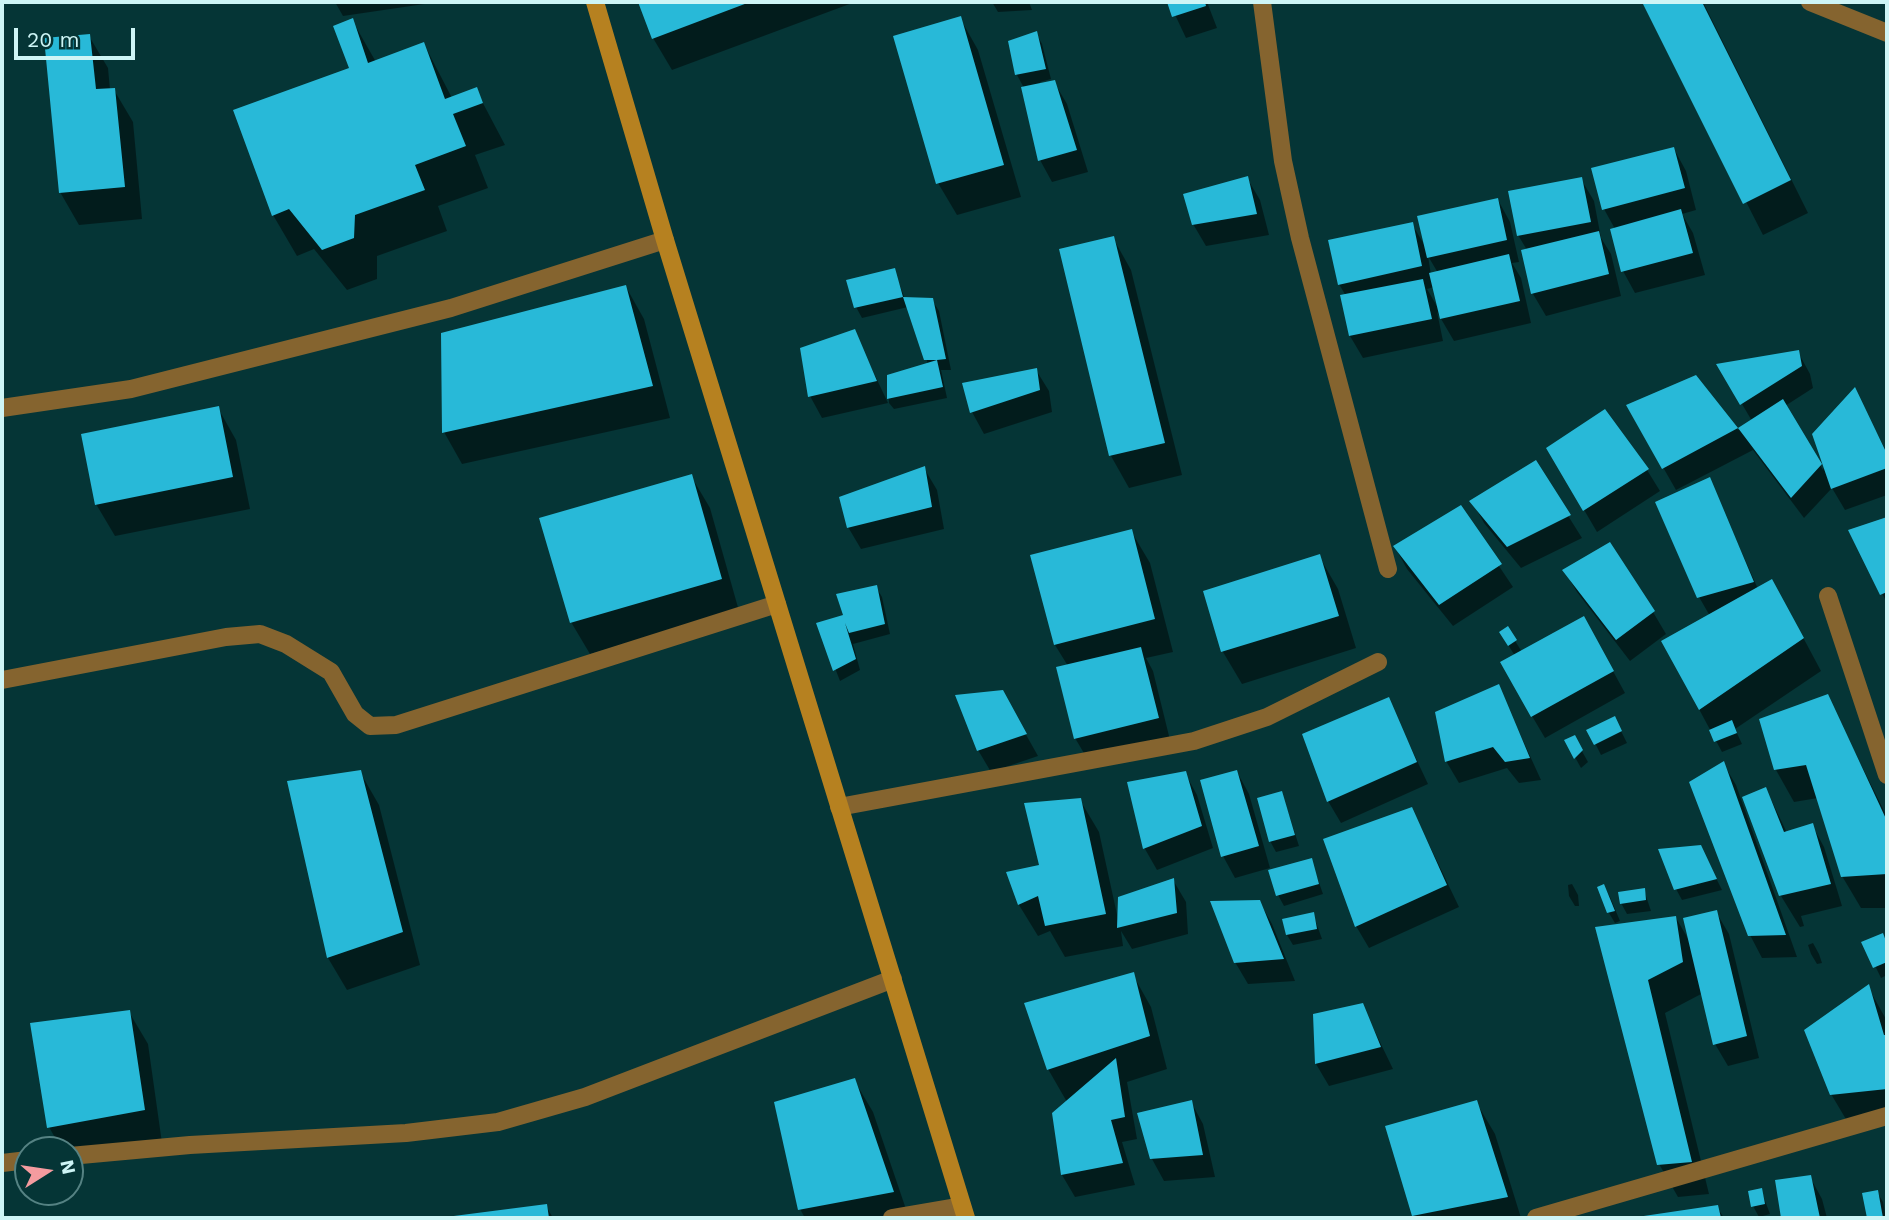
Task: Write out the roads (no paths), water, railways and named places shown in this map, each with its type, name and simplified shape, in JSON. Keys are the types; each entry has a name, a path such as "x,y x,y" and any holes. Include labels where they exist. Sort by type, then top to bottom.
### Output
{"main road":[{"path":"595,2 665,240 964,1212"}],"street":[{"path":"1262,2 1283,161 1294,212 1388,569"},
{"path":"1810,2 1887,33"},
{"path":"2,408 144,386 451,308 665,240"},
{"path":"1828,596 1887,775"},
{"path":"2,680 226,637 260,634 286,644 331,671 355,714 370,726 396,724 777,604"},
{"path":"839,807 1194,741 1267,717 1378,662"},
{"path":"84,1155 190,1145 406,1133 498,1122 584,1097 893,979"},
{"path":"1536,1218 1887,1116"},
{"path":"892,1218 964,1212"}]}
